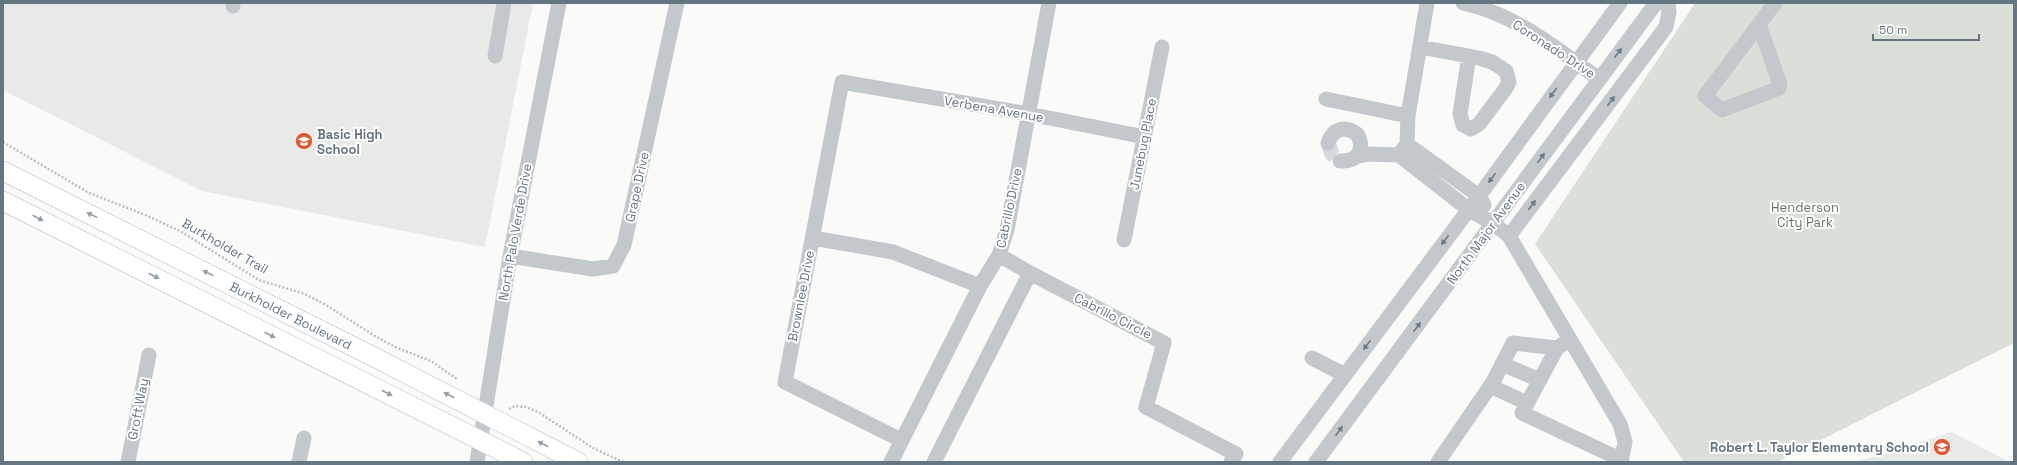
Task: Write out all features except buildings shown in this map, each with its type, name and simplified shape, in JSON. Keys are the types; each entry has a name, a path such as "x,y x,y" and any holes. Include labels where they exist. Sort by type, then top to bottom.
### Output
{"main road":[{"name":"Burkholder Boulevard","path":"3,171 484,413 578,462"},
{"name":"Burkholder Boulevard","path":"3,201 523,462"}],"street":[{"path":"495,56 504,3"},
{"name":"North Palo Verde Drive","path":"477,462 510,256 559,3"},
{"name":"Grape Drive","path":"510,256 593,269 614,266 624,245 677,3"},
{"name":"Cabrillo Drive","path":"891,462 980,286 999,255 1007,230 1049,3"},
{"path":"1403,150 1427,3"},
{"name":"Coronado Drive","path":"1463,3 1476,6 1520,24 1600,79"},
{"path":"1280,462 1479,196 1620,3"},
{"name":"North Major Avenue","path":"1316,462 1494,224 1656,3"},
{"path":"1509,236 1666,27 1669,12 1668,3"},
{"path":"1759,25 1780,84 1779,88 1722,110 1705,96 1775,3"},
{"name":"Junebug Place","path":"1124,240 1162,47"},
{"path":"1420,47 1469,56 1485,60 1506,71 1509,82 1506,88 1479,124 1471,129 1463,125 1460,114 1469,56"},
{"name":"Verbena Avenue","path":"842,82 1029,114 1145,137"},
{"name":"Brownlee Drive","path":"842,82 785,382 901,440"},
{"path":"1326,99 1408,116"},
{"path":"1343,129 1347,103"},
{"path":"1328,143 1333,133 1343,129 1350,130 1358,135 1361,151 1358,156"},
{"path":"1340,161 1348,161 1358,156 1369,154 1403,150 1432,172 1468,209 1494,224 1509,236 1563,344 1620,424 1625,442 1622,461 1522,413 1540,380 1563,344"},
{"path":"1432,172 1479,196 1494,224"},
{"path":"813,238 893,252 980,286"},
{"name":"Cabrillo Circle","path":"999,255 1030,273 1164,343 1146,408 1236,454 1231,462"},
{"path":"934,462 1030,273"},
{"path":"1438,462 1490,386 1513,342 1563,344"},
{"name":"Groft Way","path":"128,462 149,355"},
{"path":"1312,358 1345,375"},
{"path":"1502,364 1540,380"},
{"path":"1490,386 1527,403"},
{"path":"299,462 304,438"}],"path":[{"name":"Burkholder Trail","path":"3,142 89,194 143,214 180,231 259,280 305,294 326,305 375,336 401,349 431,361 456,379"},
{"path":"508,409 515,406 526,407 538,412 593,448 623,462"}],"shaded area":[{"name":"Basic High School","path":"3,3 533,3 485,247 202,191 3,90"},
{"name":"Robert L. Taylor Elementary School","path":"1952,432 2010,462 1856,462"}],"green space":[{"name":"Henderson City Park","path":"1695,3 2014,3 2014,343 1777,462 1684,462 1535,244"}],"tunnel":[{"path":"1328,143 1332,154 1340,161"}],"place":[{"name":"Basic High School","path":"304,141"},
{"name":"Robert L. Taylor Elementary School","path":"1942,447"}]}
